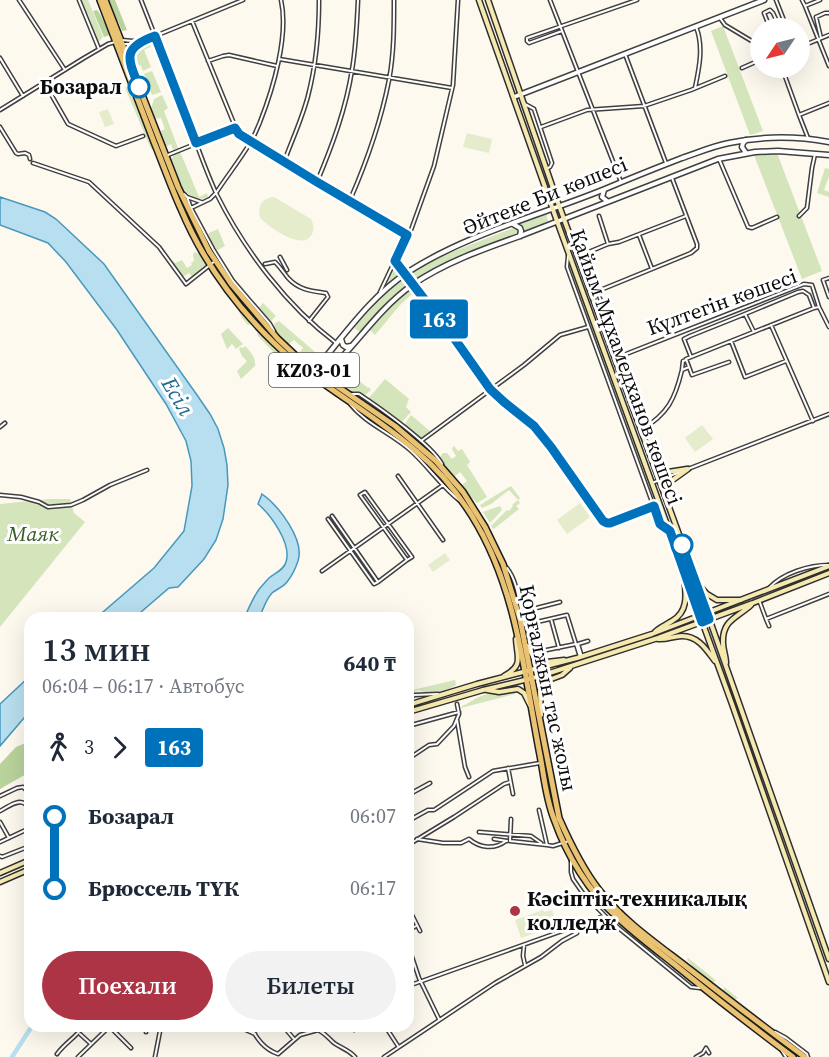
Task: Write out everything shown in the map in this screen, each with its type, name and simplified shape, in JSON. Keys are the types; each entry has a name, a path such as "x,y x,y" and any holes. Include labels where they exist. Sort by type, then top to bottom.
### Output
{"main road":[{"name":"Қорғалжын тас жолы","path":"100,0 129,61 181,211 199,246 278,339 313,372"},
{"name":"Қорғалжын тас жолы","path":"105,0 163,157 230,294 260,328 295,362 348,397 418,452 441,475 464,504 489,547 508,597 530,679 555,801 566,842 571,857 581,874 618,919 704,989 794,1057"},
{"name":"Қайым Мұхамедханов көшесі","path":"479,0 829,982"},
{"name":"Қайым Мұхамедханов көшесі","path":"488,0 546,170 696,581 829,959"},
{"name":"Қорғалжын тас жолы","path":"348,397 395,426 421,447 463,492 480,518 503,564 520,619 528,672"},
{"path":"647,449 662,471 688,469"},
{"path":"670,511 667,484 688,469"},
{"path":"809,581 827,572 829,566"},
{"path":"414,703 528,672 652,634 829,566"},
{"path":"652,634 679,615 685,605 682,567"},
{"path":"414,710 530,679 657,638 829,573"},
{"path":"696,581 707,594 714,598 742,600"},
{"path":"726,666 723,634 728,623 753,603"},
{"path":"496,680 507,675 518,664 516,627"},
{"path":"657,638 665,640 681,636 694,638 703,645 718,666"},
{"path":"523,640 537,661 547,662 579,657"},
{"path":"540,722 542,685 562,675 574,665"},
{"name":"Қорғалжын тас жолы","path":"530,679 531,706 553,817 566,842 599,890 623,917 806,1057"},
{"path":"483,690 499,692 518,689 524,693 531,706"},
{"path":"756,772 763,770"},
{"path":"0,873 24,863"},
{"path":"0,882 24,872"}],"street":[{"path":"19,0 65,70"},
{"path":"79,0 99,49"},
{"path":"141,0 216,193 233,225 260,266 309,321 336,343"},
{"path":"129,61 131,51 138,44 243,0"},
{"path":"191,208 210,199 216,193 252,142 278,66 283,26 282,0"},
{"path":"284,162 304,108 314,64 319,0"},
{"path":"317,182 343,110 352,72 358,0"},
{"path":"350,200 372,144 389,78 394,29 394,0"},
{"path":"377,297 411,230 434,165 452,88 459,0"},
{"path":"561,31 527,38 527,41 529,43 561,31 637,0"},
{"path":"513,97 764,0"},
{"path":"776,0 783,18"},
{"path":"802,0 809,18"},
{"path":"805,6 820,0"},
{"path":"550,1 621,182"},
{"path":"766,18 764,13 770,10 775,18"},
{"path":"820,38 810,20 829,13"},
{"path":"816,17 829,66"},
{"path":"720,18 725,24 750,40"},
{"path":"192,21 239,134 407,235"},
{"path":"694,88 699,72 700,41 696,27"},
{"path":"810,42 829,35"},
{"path":"0,110 99,49 119,42 148,39"},
{"path":"119,42 138,44"},
{"path":"625,54 666,164"},
{"path":"208,61 229,55 278,66"},
{"path":"0,58 23,96"},
{"path":"279,58 452,88"},
{"path":"742,68 750,64"},
{"path":"541,127 587,110 644,106 725,76"},
{"path":"786,78 808,138"},
{"path":"44,82 68,124 116,146 143,136"},
{"path":"523,103 534,110 541,127 552,163 546,170"},
{"path":"799,115 829,103"},
{"path":"0,127 16,153 26,153 30,159"},
{"path":"163,157 235,128"},
{"name":"Әйтеке Би көшесі","path":"313,372 377,297 405,274 474,239 708,148 771,137 808,138 829,142"},
{"path":"746,140 742,147 746,153"},
{"name":"Әйтеке Би көшесі","path":"323,379 376,316 412,285 450,264 496,244 719,159 746,153 778,151 829,155"},
{"path":"799,216 807,208 815,154"},
{"path":"719,159 747,227 752,228 777,218"},
{"path":"33,163 89,183 159,247 186,284 213,263"},
{"path":"598,291 691,253 697,248 672,177"},
{"path":"178,187 187,197 213,249 233,281 271,326 278,339"},
{"path":"604,189 602,197 607,201"},
{"path":"187,197 201,202"},
{"path":"599,216 609,244"},
{"path":"584,254 686,216"},
{"path":"513,224 521,229 520,236"},
{"path":"568,231 578,238 598,291 633,389 628,397"},
{"path":"639,234 652,269"},
{"path":"569,253 567,267 660,524 670,531"},
{"path":"280,257 288,270"},
{"path":"395,261 490,389 534,426 603,521 610,523 654,506"},
{"path":"265,264 275,262 298,287 308,291 326,293 328,297 309,321"},
{"name":"Күлтегін көшесі","path":"829,278 823,280 829,297"},
{"name":"Күлтегін көшесі","path":"621,356 804,284 812,285 819,307"},
{"path":"691,357 684,339 798,292 803,291 809,295 814,308"},
{"path":"641,430 653,423 669,407 676,393 683,361 686,359 814,308 819,307 829,327"},
{"path":"745,314 754,332"},
{"path":"421,441 524,365 560,335 589,326"},
{"name":"Күлтегін көшесі","path":"771,326 813,421"},
{"path":"341,338 343,345 351,346"},
{"path":"731,341 745,377 786,361"},
{"path":"686,359 693,375 729,362"},
{"path":"682,370 689,368"},
{"path":"444,470 437,456 421,441 359,394 348,397 359,414 395,437 413,452 452,495 464,504"},
{"path":"652,483 829,414"},
{"path":"0,427 5,423"},
{"path":"0,495 39,502 48,507 71,505 147,470"},
{"path":"398,476 443,540"},
{"path":"322,571 443,485"},
{"path":"332,516 374,584 378,582 412,557 365,492 360,495 407,560"},
{"path":"328,519 378,582"},
{"path":"503,564 510,571 514,581 524,625 523,640"},
{"path":"766,618 829,594"},
{"path":"759,600 769,626"},
{"path":"521,612 560,602"},
{"path":"524,625 567,615 579,657"},
{"path":"551,619 559,648"},
{"path":"530,623 537,652 576,644"},
{"path":"579,657 578,644 588,641"},
{"path":"414,695 444,694"},
{"path":"414,755 437,744 454,726 459,712 457,704"},
{"path":"414,724 459,712"},
{"path":"457,720 465,768 469,777"},
{"path":"414,818 428,810 434,810 493,771 542,763"},
{"path":"507,768 513,794"},
{"path":"414,841 510,782"},
{"path":"414,792 430,783"},
{"path":"0,796 18,788 24,788"},
{"path":"0,811 17,802 24,803"},
{"path":"539,810 547,845"},
{"path":"417,839 461,843 469,839 480,846 498,846 508,841 511,819"},
{"path":"0,822 9,838"},
{"path":"0,842 24,831"},
{"path":"479,832 531,836 541,843"},
{"path":"494,839 553,846 566,842"},
{"path":"0,856 24,848"},
{"path":"571,857 573,879 604,916 691,987 704,989"},
{"path":"414,984 604,916"},
{"path":"414,920 420,931"},
{"path":"384,1057 495,983 577,933 577,927"},
{"path":"524,945 525,965"},
{"path":"414,963 439,1019"},
{"path":"78,1057 103,1032"},
{"path":"115,1032 131,1048"},
{"path":"155,1057 160,1032"},
{"path":"250,1032 277,1056 294,1039 307,1032"},
{"path":"288,1032 294,1039"},
{"path":"322,1032 355,1057"},
{"path":"389,1032 398,1047"},
{"path":"57,1054 64,1045 80,1033 91,1044"},
{"path":"779,1046 786,1057"},
{"path":"696,1057 706,1048 709,1053"},
{"path":"81,1054 85,1057"}],"green space":[{"path":"81,0 88,0 103,37 98,43 88,14"},
{"path":"108,0 115,0 127,30 122,31"},
{"path":"97,10 110,35 104,37 93,11"},
{"path":"723,26 763,131 750,135 711,31"},
{"path":"155,39 156,44 144,50 151,67 143,71 141,66 133,62 132,53 134,49"},
{"path":"152,71 161,92 152,95 144,74"},
{"path":"126,87 134,97 155,151 151,149"},
{"path":"162,95 168,108 164,111 178,148 173,150 171,144 165,147 161,137 161,131 165,129 161,118 155,119 151,109 154,99"},
{"path":"108,109 114,124 105,127 99,112"},
{"path":"467,133 492,139 489,153 463,147"},
{"path":"179,152 199,197 207,193 208,197 200,199 193,197 183,188 170,160"},
{"path":"777,153 822,271 802,279 754,155"},
{"path":"825,168 829,169 829,176 824,190 829,192 829,197 817,193"},
{"path":"274,197 311,219 313,230 308,239 302,241 287,237 261,219 259,211 261,204 266,199"},
{"path":"546,213 548,221 524,233 524,228 520,224"},
{"path":"516,227 519,230 518,233 418,280 413,272 439,257"},
{"path":"218,229 225,246 216,251 208,235"},
{"path":"195,252 201,255 206,265 192,277 189,273 182,277 171,262 182,260 187,268 194,261"},
{"path":"569,263 663,525 569,267"},
{"path":"395,264 400,275 382,290"},
{"path":"403,279 407,285 360,332 354,328 363,314 382,295"},
{"path":"410,289 413,293 375,335 370,327"},
{"path":"235,303 289,360 280,359 258,336 251,324 248,325 242,318"},
{"path":"263,303 276,316 270,322 258,309"},
{"path":"279,321 321,357 316,360 313,358 309,362 299,353 303,348 294,340 289,344 277,336 274,327"},
{"path":"228,328 243,344 236,349 232,344 227,349 221,334"},
{"path":"245,346 253,355 255,366 241,379 237,371 247,361 239,349"},
{"path":"346,359 336,373 341,378 347,371 369,387 371,390 364,396 347,391 331,380 336,374 333,372"},
{"path":"385,379 409,399 406,407 411,412 402,422 368,399"},
{"path":"411,415 430,433 419,438 405,427"},
{"path":"702,425 713,439 695,452 685,438"},
{"path":"454,446 458,451 462,449 470,462 467,465 487,497 477,503 465,492 462,485 467,481 460,472 455,476 449,472 440,457 443,453 447,453 452,459 456,456 452,449"},
{"path":"511,486 520,498 518,500 509,490 482,508 480,505"},
{"name":"Маяк","path":"70,499 74,513 85,522 0,627 0,504"},
{"path":"518,500 520,503 516,506 519,509 493,529 491,526"},
{"path":"580,503 590,517 567,534 557,520"},
{"path":"500,506 502,510 490,523 483,512"},
{"path":"445,553 450,560 433,572 428,565"},
{"path":"455,680 456,685 442,692 433,693 419,690 414,692 414,690"},
{"path":"514,691 515,694 461,708 481,696"},
{"path":"24,744 24,775 0,789 0,764 16,747"},
{"path":"543,910 544,912 552,910 556,922 549,925 550,928 521,938 515,920"},
{"path":"688,958 716,980 713,983 699,973 687,960"},
{"path":"725,987 738,998 733,1000 723,990"}],"water":[{"name":"Есіл","path":"0,197 45,212 56,219 104,264 197,395 218,429 224,448 228,485 223,519 216,540 204,559 178,587 169,588 141,612 103,612 154,568 184,531 192,486 191,461 186,441 166,404 117,330 66,262 48,243 0,225"},
{"path":"262,494 283,515 298,543 299,553 298,561 287,582 270,595 261,612 247,612 260,588 283,567 287,555 279,530 258,504"},
{"path":"24,682 24,718 0,746 0,704"}],"waterway":[{"path":"12,1057 28,1032"}],"bus line":[{"name":"163","path":"139,87 129,61 131,51 138,44 155,36 196,143 235,128 239,134 407,235 395,261 490,389 534,426 603,521 610,523 654,506 660,524 670,531 702,622 709,619 682,545"}],"place":[{"name":"Бозарал","path":"139,87"},
{"name":"Кәсіптік-техникалық колледж","path":"515,911"}]}
